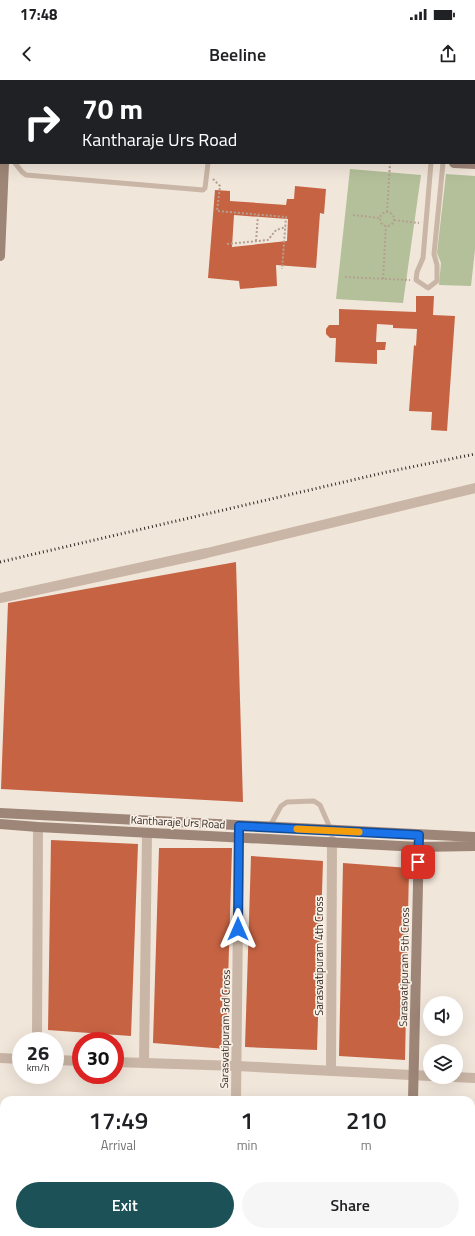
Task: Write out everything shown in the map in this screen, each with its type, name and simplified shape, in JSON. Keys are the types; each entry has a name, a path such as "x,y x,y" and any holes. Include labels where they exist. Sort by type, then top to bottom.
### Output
{"street":[{"path":"0,256 4,164"},
{"path":"0,598 207,553 475,488"},
{"name":"Kantharaje Urs Road","path":"0,813 475,837"},
{"name":"Kantharaje Urs Road","path":"0,824 147,833 332,841 419,847 475,846"},
{"name":"Sarasvatipuram 3rd Cross","path":"236,1096 239,826"},
{"path":"37,1032 38,827"},
{"path":"144,1063 147,833"},
{"name":"Sarasvatipuram 5th Cross","path":"413,1096 419,835"},
{"name":"Sarasvatipuram 4th Cross","path":"331,1071 332,841"},
{"path":"0,1058 12,1059"},
{"path":"124,1062 237,1066 423,1076"},
{"path":"463,1077 475,1078"}],"lane":[{"path":"17,164 26,175 198,190 203,190 205,188 208,164"},
{"path":"431,164 423,258 417,272 416,280 428,288 437,281 437,265 434,254 443,164"},
{"path":"270,827 281,806 287,802 314,802 320,805 331,830"}],"path":[{"path":"380,218 382,214 386,212 390,164"},
{"path":"207,174 220,186 217,211 286,217 282,270"},
{"path":"386,212 392,215 394,220"},
{"path":"256,241 258,214"},
{"path":"353,214 380,218"},
{"path":"380,218 382,224 386,226"},
{"path":"394,220 426,224"},
{"path":"386,226 392,224 394,220"},
{"path":"383,279 386,226"},
{"path":"227,244 268,240 276,230 286,227"},
{"path":"345,277 416,280"}],"green space":[{"path":"350,169 421,175 403,303 336,299"},
{"path":"446,174 475,176 475,249 471,286 439,285 441,263 437,253"}],"building":[{"path":"295,186 326,189 324,214 320,213 316,268 276,265 277,286 240,289 239,281 208,278 215,190 230,191 230,201 286,205 287,199 294,199","holes":["234,215 288,219 287,241 232,247"]},
{"path":"416,296 434,296 433,315 455,316 447,431 431,430 432,412 409,411 414,345 416,346 417,329 393,328 393,325 377,324 376,342 386,342 385,350 377,350 377,364 335,362 336,338 330,338 326,334 326,329 329,325 339,325 339,309 416,312"},
{"path":"236,562 243,802 1,789 8,603"},
{"path":"51,840 138,844 131,1036 124,1035 124,1032 76,1032 48,1030"},
{"path":"159,848 232,848 226,1049 153,1043"},
{"path":"251,856 323,861 317,1050 245,1047"},
{"path":"343,863 409,868 405,1060 339,1056"}],"railway":[{"path":"0,562 387,472 475,454"}],"slow traffic":[{"path":"297,829 359,832"}],"route":[{"path":"238,929 239,826 419,835 418,862"}]}
